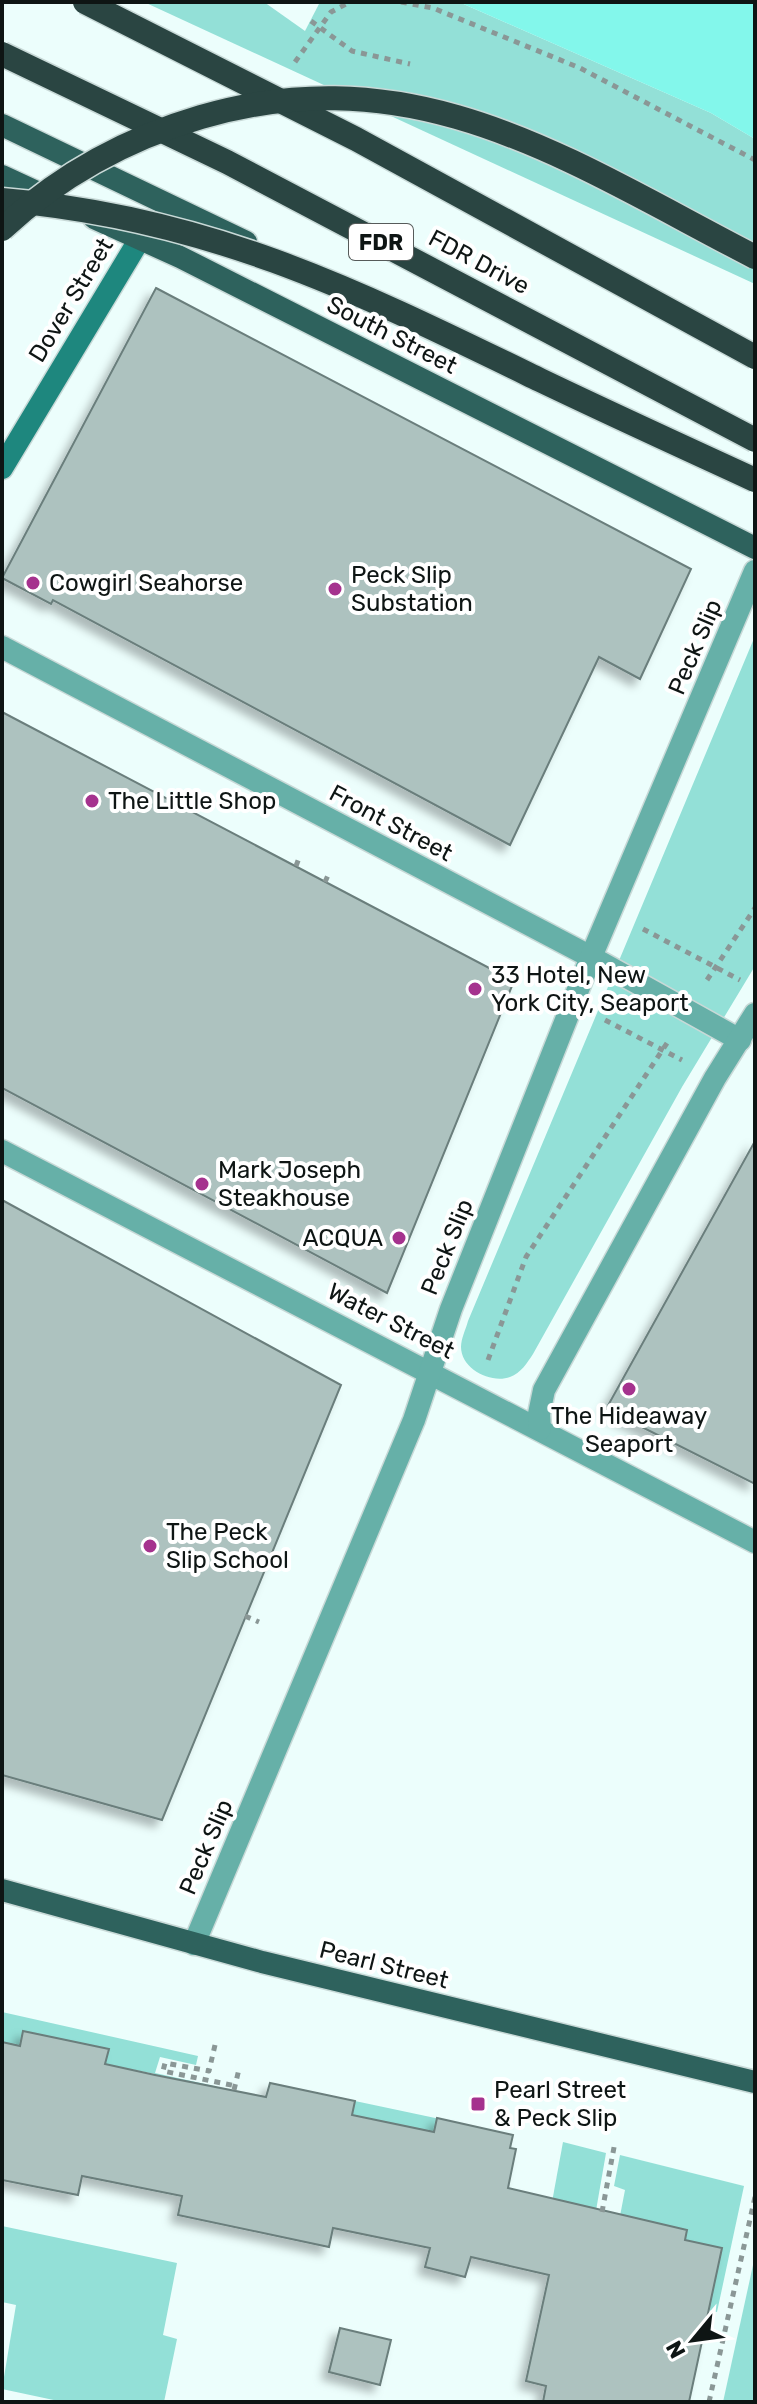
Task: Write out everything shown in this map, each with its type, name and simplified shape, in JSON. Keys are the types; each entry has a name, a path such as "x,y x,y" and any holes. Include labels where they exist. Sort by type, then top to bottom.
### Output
{"highway":[{"name":"FDR Drive","path":"85,2 343,132 755,357"},
{"name":"FDR Drive","path":"2,54 227,162 755,440"},
{"path":"2,229 87,164 130,142 181,123 257,103 298,97 341,97 431,108 515,136 755,257"},
{"path":"2,200 56,204 168,225 283,262 391,307 755,480"}],"main road":[{"name":"South Street","path":"2,125 755,490"},
{"name":"South Street","path":"2,176 139,238 755,548"},
{"name":"Dover Street","path":"2,468 163,202"},
{"name":"Pearl Street","path":"2,1890 194,1944 755,2082"}],"street":[{"name":"Peck Slip","path":"194,1944 414,1420 429,1370 591,957 755,571"},
{"name":"Front Street","path":"2,647 591,957 747,1044"},
{"path":"540,1429 539,1414 544,1390 711,1085 747,1044 755,1014"},
{"name":"Water Street","path":"2,1151 429,1370 755,1542"}],"path":[{"path":"401,2 433,8 580,68 755,160"},
{"path":"296,866 299,858"},
{"path":"325,882 329,873"},
{"path":"488,1360 526,1257 755,908"},
{"path":"635,925 745,982"},
{"path":"597,1015 693,1066"},
{"path":"245,1616 259,1622"},
{"path":"215,2045 209,2071 165,2063 163,2071 235,2088 239,2069"},
{"path":"602,2212 615,2142"},
{"path":"709,2402 755,2197"}],"shaded area":[{"path":"144,2 459,2 711,113 755,139 755,284"},
{"path":"459,2 755,2 755,139 711,113"},
{"path":"755,636 755,966 682,1087 533,1354 514,1375 502,1379 486,1376 471,1368 462,1355 461,1344 468,1321"},
{"path":"2,2012 198,2056 196,2065 160,2057 155,2073 214,2086 207,2119 149,2107 155,2074 105,2064 108,2049 24,2031 20,2046 2,2042"},
{"path":"355,2101 473,2126 470,2140 352,2115"},
{"path":"563,2142 606,2153 594,2222 550,2213"},
{"path":"620,2155 744,2186 717,2312 708,2310 685,2240 687,2230 620,2216 625,2190 614,2186"},
{"path":"2,2226 177,2263 163,2335 177,2339 164,2402 63,2402 2,2389 16,2305 2,2302"},
{"path":"755,2256 755,2402 723,2402"}],"pier":[{"path":"264,2 320,2 305,31"}],"building":[{"name":"Peck Slip Substation","path":"156,288 691,569 640,679 599,657 510,845 53,600 51,604 2,578"},
{"path":"2,712 514,981 387,1293 2,1088"},
{"path":"755,1141 755,1484 606,1409"},
{"name":"The Peck Slip School","path":"2,1200 341,1385 162,1820 2,1775"},
{"path":"23,2031 109,2049 105,2064 155,2075 266,2097 270,2083 355,2101 352,2115 434,2132 437,2118 513,2135 510,2148 516,2149 508,2188 687,2230 685,2240 722,2248 689,2402 543,2402 546,2386 526,2381 549,2275 471,2257 465,2277 425,2267 430,2248 333,2228 329,2247 178,2215 182,2196 82,2176 78,2195 2,2180 2,2042 20,2046"},
{"path":"340,2328 391,2340 380,2385 329,2372"}],"place":[{"name":"Cowgirl Seahorse","path":"33,583"},
{"name":"Peck Slip Substation","path":"335,589"},
{"name":"The Little Shop","path":"92,801"},
{"name":"33 Hotel, New York City, Seaport","path":"475,989"},
{"name":"Mark Joseph Steakhouse","path":"202,1184"},
{"name":"ACQUA","path":"399,1238"},
{"name":"The Hideaway Seaport","path":"629,1389"},
{"name":"The Peck Slip School","path":"150,1546"},
{"name":"Pearl Street & Peck Slip","path":"478,2104"}]}
